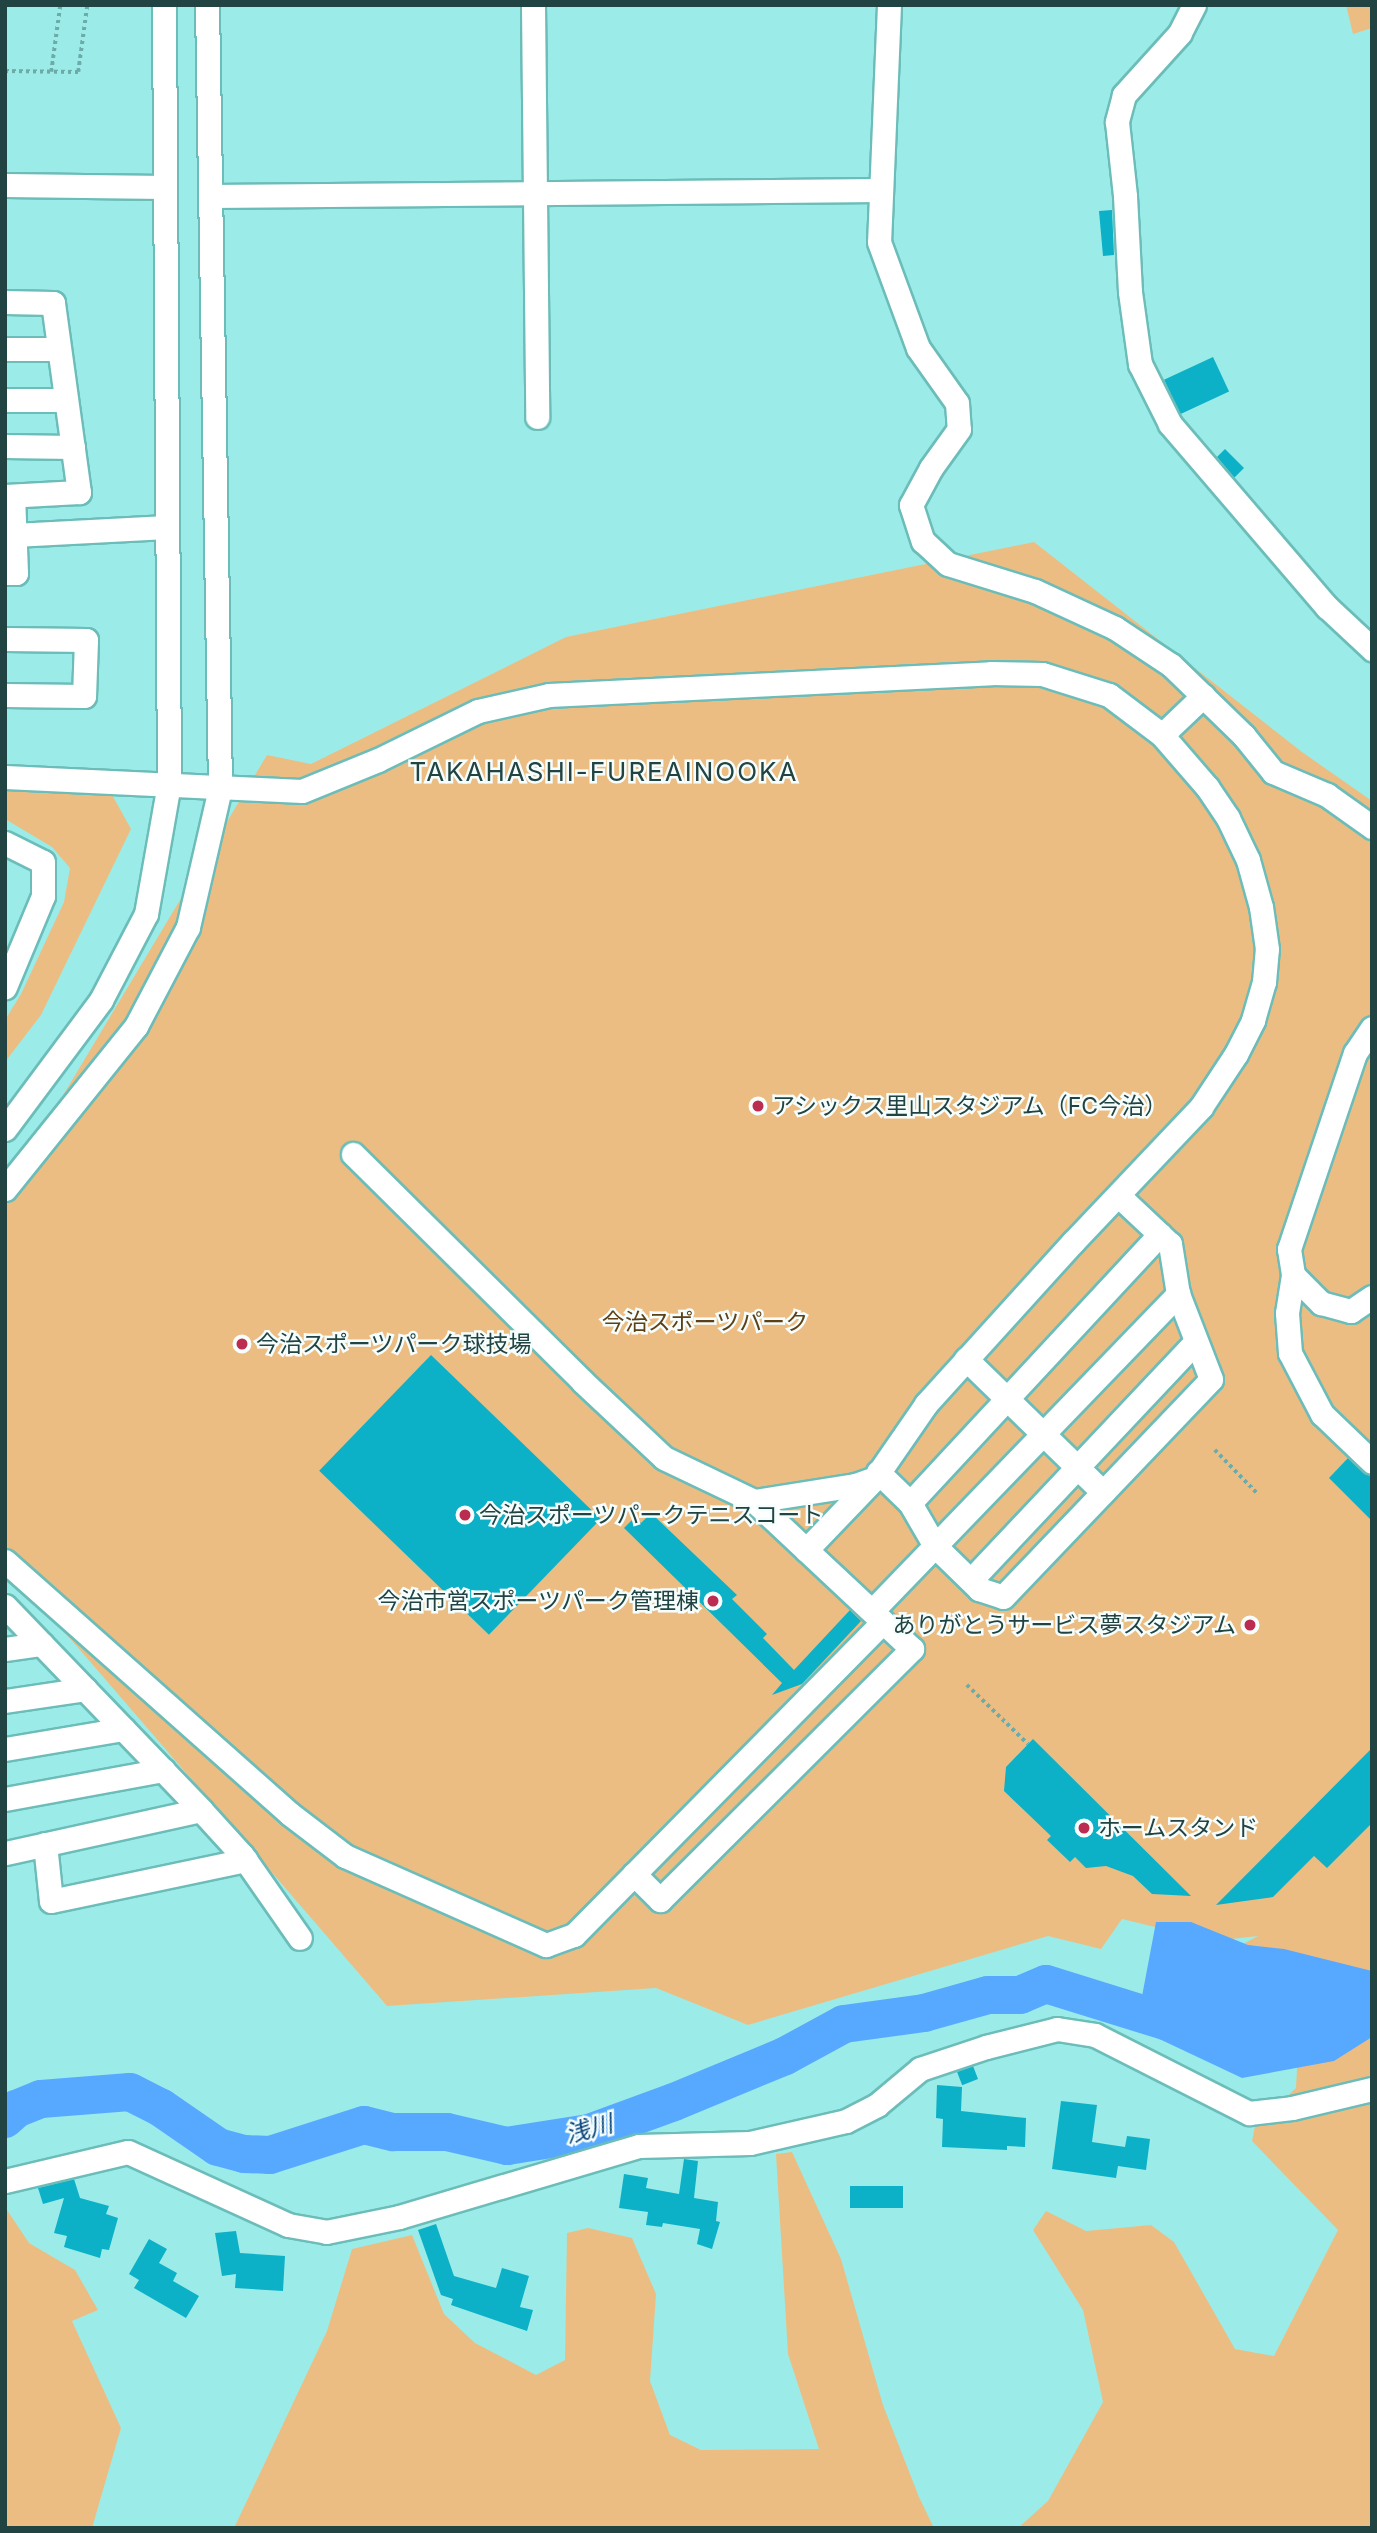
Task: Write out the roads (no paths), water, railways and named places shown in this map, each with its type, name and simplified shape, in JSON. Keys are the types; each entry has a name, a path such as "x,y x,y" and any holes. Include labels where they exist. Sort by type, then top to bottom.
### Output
{"street":[{"path":"5,1129 101,1000 146,914 169,783 164,5"},
{"path":"5,1189 136,1026 188,927 220,788 207,5"},
{"path":"533,5 537,417"},
{"path":"889,5 879,242 896,295 918,348 957,403 959,429 931,468 911,505 923,541 948,564 1035,591 1115,628 1171,665 1244,736 1273,772 1327,795 1372,827"},
{"path":"1194,5 1180,33 1124,95 1117,122 1125,195 1130,292 1140,364 1170,425 1327,607 1372,649"},
{"path":"5,185 165,187"},
{"path":"210,196 880,190"},
{"path":"5,302 53,303 79,492 9,496 16,573 5,573"},
{"path":"5,349 59,349"},
{"path":"5,400 66,400"},
{"path":"5,446 73,447"},
{"path":"11,540 167,527"},
{"path":"5,639 86,640 84,696 5,695"},
{"path":"5,777 169,783 302,792 378,760 478,711 549,695 991,673 1042,674 1109,695 1161,735 1207,787 1228,818 1248,860 1261,906 1266,949 1264,982 1253,1020 1218,1083 1175,1136 966,1359 897,1443 877,1475 806,1550"},
{"path":"1161,735 1203,696"},
{"path":"5,843 43,862 43,896 5,986"},
{"path":"1372,1028 1355,1054 1289,1249 1293,1275 1287,1313 1290,1353 1322,1414 1372,1462"},
{"path":"353,1154 582,1381 664,1458 754,1501 912,1649 660,1900 634,1874"},
{"path":"877,1475 910,1503 935,1546 979,1589 1003,1597 1211,1379 1178,1294 1170,1244 1118,1195"},
{"path":"910,1503 1160,1234"},
{"path":"1293,1275 1321,1303 1351,1311 1372,1297"},
{"path":"5,1561 290,1814 345,1856 546,1945 574,1935 634,1874 878,1617 935,1546 1178,1294"},
{"path":"971,1580 1196,1341"},
{"path":"966,1359 1103,1492"},
{"path":"754,1501 855,1485 877,1475"},
{"path":"5,1605 246,1860 300,1938"},
{"path":"5,1648 41,1644"},
{"path":"5,1701 85,1689"},
{"path":"5,1749 123,1729"},
{"path":"5,1799 163,1770"},
{"path":"5,1853 201,1810"},
{"path":"45,1844 51,1901 246,1860"},
{"path":"5,2181 128,2152 288,2225 326,2232 399,2217 639,2147 750,2144 846,2121 877,2105 920,2069 986,2047 1057,2029 1095,2035 1249,2113 1292,2108 1372,2089"}],"water":[{"path":"1156,1922 1191,1922 1248,1945 1284,1949 1372,1971 1372,2037 1334,2061 1242,2078 1136,2028"}],"waterway":[{"name":"浅川","path":"5,2119 16,2109 41,2099 130,2092 160,2107 218,2147 244,2154 270,2155 364,2125 393,2132 447,2132 507,2146 589,2133 674,2102 785,2056 844,2024 924,2013 988,1995 1020,1995 1046,1984 1171,2023"}],"place":[{"name":"アシックス里山スタジアム（FC今治）","path":"758,1106"},
{"name":"今治スポーツパーク球技場","path":"242,1344"},
{"name":"今治スポーツパークテニスコート","path":"465,1515"},
{"name":"今治市営スポーツパーク管理棟","path":"713,1601"},
{"name":"ありがとうサービス夢スタジアム","path":"1250,1625"},
{"name":"ホームスタンド","path":"1084,1828"}],"district":[{"name":"TAKAHASHI-FUREAINOOKA","path":"604,772"}],"park label":[{"name":"今治スポーツパーク","path":"705,1322"}]}
